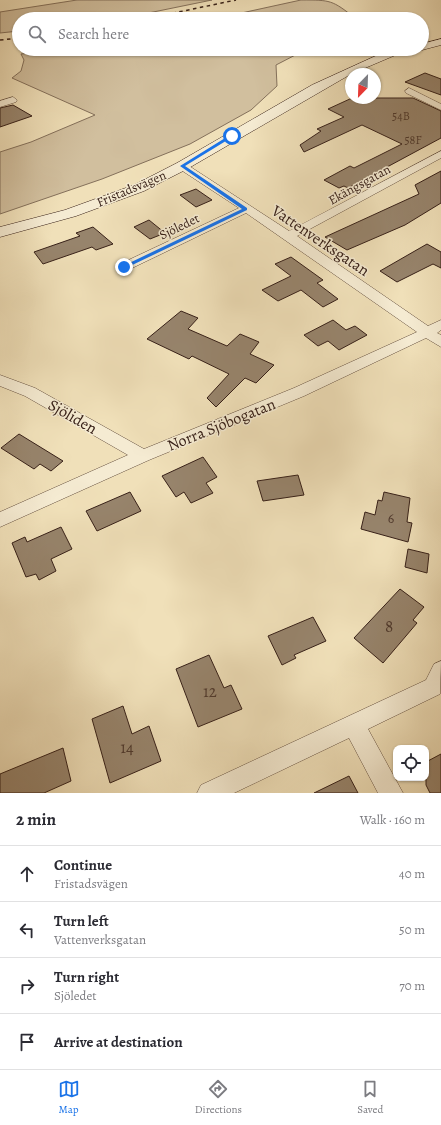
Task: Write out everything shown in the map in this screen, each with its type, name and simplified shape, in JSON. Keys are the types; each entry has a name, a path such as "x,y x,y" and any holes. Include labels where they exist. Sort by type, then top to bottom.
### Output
{"street":[{"path":"429,40 441,36"},
{"path":"429,46 441,42"},
{"name":"Fristadsvägen","path":"0,232 72,212 128,192 182,166 296,98 385,56"},
{"name":"Fristadsvägen","path":"360,67 395,56"},
{"path":"409,91 441,107"},
{"path":"0,104 12,100"},
{"name":"Ekängsgatan","path":"289,236 441,154"},
{"name":"Vattenverksgatan","path":"182,166 289,236 441,342"},
{"name":"Sjöledet","path":"124,267 246,209"},
{"name":"Norra Sjöbogatan","path":"0,520 143,456 299,392 428,332 441,324"},
{"name":"Sjöliden","path":"0,380 30,392 143,456"},
{"path":"209,793 354,726 433,687 441,671"},
{"path":"354,726 391,793"}],"shaded area":[{"path":"77,0 212,0 153,12 12,12 12,32 0,33 0,12"},
{"path":"301,0 319,0 336,4 347,12 246,12"},
{"path":"22,56 293,56 276,65 277,86 251,110 190,144 102,179 0,214 0,152 31,142 95,115 12,78 21,71 24,60"}],"building":[{"path":"425,73 441,79 441,95 405,82"},
{"path":"381,98 413,98 441,111 441,138 348,188 344,186 339,188 324,180 350,166 354,168 402,144 362,125 304,152 300,145 321,131 317,129 344,117 328,109 345,101 345,104 381,104"},
{"path":"13,105 32,116 0,127 0,108"},
{"path":"441,171 441,203 405,225 347,250 325,237 419,194 415,185"},
{"path":"196,189 212,200 196,207 180,195"},
{"path":"149,220 165,233 150,239 134,227"},
{"path":"93,227 113,244 96,250 92,247 43,264 34,252 80,236 76,233"},
{"path":"427,244 441,252 441,268 433,264 397,282 380,271"},
{"path":"291,257 323,280 317,283 338,299 323,307 301,290 278,301 262,290 291,276 275,264"},
{"path":"181,311 198,318 188,329 227,346 240,334 259,342 250,354 274,365 256,383 245,378 216,407 207,398 229,374 192,356 189,359 147,339"},
{"path":"333,320 346,330 355,326 367,335 339,350 328,341 318,346 304,335"},
{"path":"19,434 63,461 51,471 40,464 34,469 1,448"},
{"path":"203,457 217,477 206,483 213,493 191,503 184,492 176,497 162,476"},
{"path":"298,475 304,495 263,501 257,481"},
{"path":"130,492 141,511 97,531 86,511"},
{"path":"384,492 410,498 407,522 412,523 408,542 361,529 365,512 375,515 378,500 382,501"},
{"path":"61,527 72,549 51,559 56,571 39,580 36,574 26,577 12,543 25,537 27,542"},
{"path":"408,549 429,554 427,573 405,567"},
{"path":"400,589 424,607 413,620 417,623 383,663 354,638"},
{"path":"313,617 326,641 294,655 296,658 282,665 268,636"},
{"path":"209,655 224,688 231,685 242,709 198,727 176,669"},
{"path":"123,706 132,734 149,726 161,761 110,783 92,719"},
{"path":"63,748 71,781 44,793 0,793 0,774"},
{"path":"441,754 441,793 430,793 426,785 426,781 429,781 429,760"},
{"path":"349,776 358,793 314,793"}],"railway":[{"path":"179,12 236,0"},
{"path":"0,40 12,39"}],"route":[{"path":"124,267 246,209 182,166 232,136"}]}
